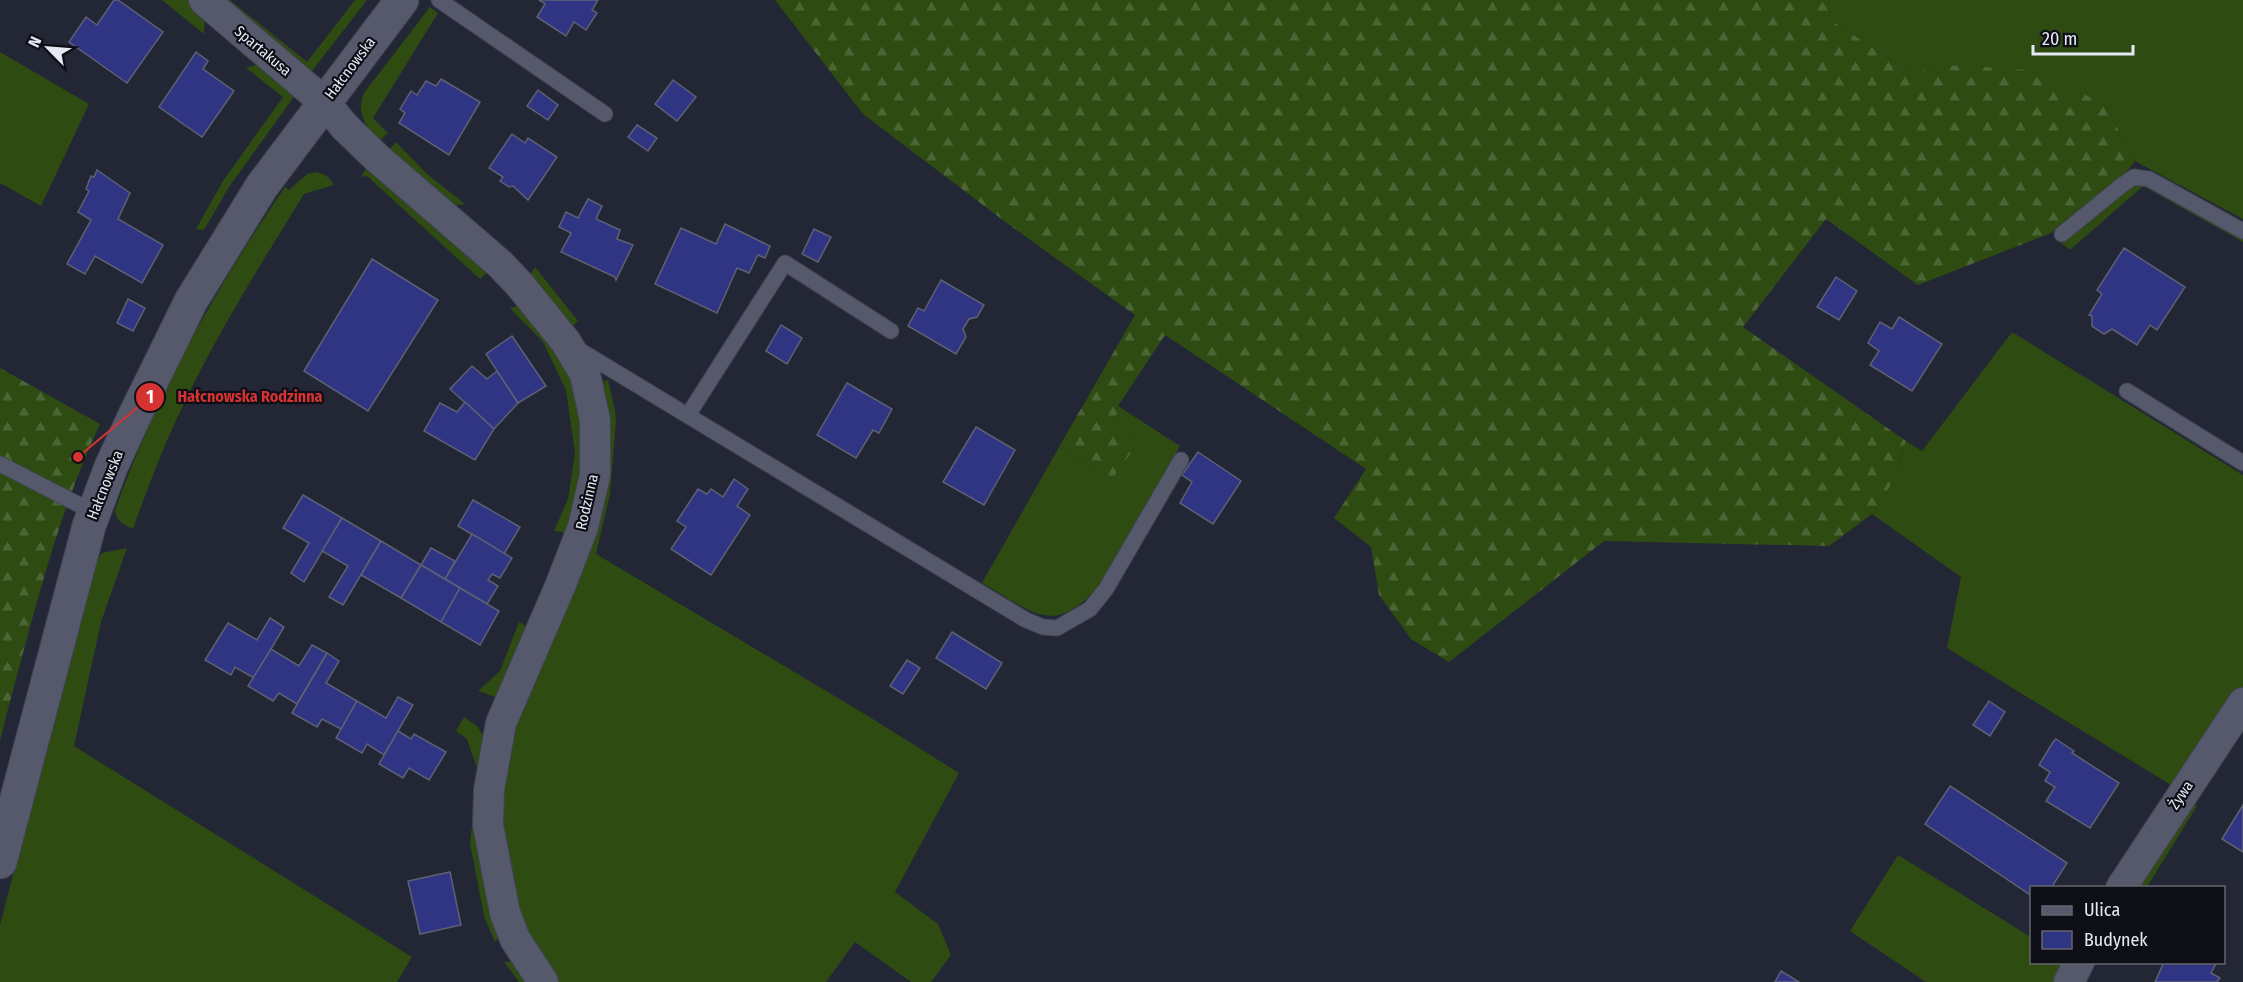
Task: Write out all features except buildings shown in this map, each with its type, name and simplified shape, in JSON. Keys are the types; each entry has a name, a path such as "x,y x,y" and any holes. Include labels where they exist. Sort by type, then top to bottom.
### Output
{"street":[{"name":"Spartakusa","path":"204,0 324,102"},
{"name":"Hałcnowska","path":"0,862 93,512 135,415 191,301 262,186 402,0"},
{"name":"Rodzinna","path":"324,102 345,127 376,157 500,264 566,342 585,374 595,420 595,475 583,527 576,546 501,723 494,757 489,802 488,825 492,854 505,913 515,939 543,982"},
{"name":"Żywa","path":"2122,886 2242,706"},
{"path":"2069,982 2078,964"}],"lane":[{"path":"439,0 605,114"},
{"path":"2062,234 2134,177 2150,179 2243,231"},
{"path":"688,415 785,263 891,331"},
{"path":"566,342 1026,620 1043,627 1057,628 1090,609 1106,590 1181,460"},
{"path":"2127,391 2243,463"},
{"path":"0,464 93,512"}],"green space":[{"path":"162,0 190,0 205,13 204,34"},
{"path":"218,0 230,0 307,62 355,0 367,0 312,71 304,71"},
{"path":"775,0 1830,0 1829,19 1910,72 1958,65 2026,70 2104,103 2135,161 2123,177 2051,233 1918,285 1826,219 1743,327 1906,441 1894,480 1872,514 1829,546 1604,541 1449,662 1411,639 1379,595 1371,547 1334,518 1366,469 1165,335 1118,406 1116,418 1137,445 1112,479 1059,447 1135,315 1012,227 863,114"},
{"path":"1830,0 2243,0 2243,219 2135,161 2104,103 1958,65 1910,72 1829,19"},
{"path":"430,7 438,13 373,118 388,133 377,143 362,113 364,93"},
{"path":"0,52 89,104 41,206 0,183"},
{"path":"262,63 293,93 293,98 229,187 204,230 196,229 223,181 283,97 246,68"},
{"path":"396,142 427,174 465,204 446,207 386,154"},
{"path":"365,170 369,170 488,272 480,279 367,176 361,177"},
{"path":"315,172 326,176 334,185 304,194 273,244 228,320 187,397 158,462 133,529 126,526 118,520 115,510 150,424 190,343 234,265 285,187 289,190 307,174"},
{"path":"2136,182 2149,183 2243,236 2243,242 2143,186 2070,250 2059,241"},
{"path":"535,267 578,321 573,326 566,327 527,279"},
{"path":"517,306 526,308 567,363 587,445 568,533 554,531 568,499 575,453 566,390 543,342 510,308"},
{"path":"2012,332 2243,475 2243,689 2177,782 2171,785 1947,648 1961,577 1872,514 1894,480 1906,441 1922,451"},
{"path":"0,368 100,424 60,527 9,705 0,699"},
{"path":"608,380 616,422 610,494 596,554 959,773 895,892 938,924 951,955 931,982 911,982 855,942 826,982 556,982 540,959 510,898 500,801 510,733 569,587 595,384"},
{"path":"1118,406 1180,446 1098,587 1082,603 1067,612 1054,616 1041,615 1028,610 982,583 1059,447 1112,479 1137,445 1116,418"},
{"path":"127,548 101,622 74,746 412,957 397,982 0,982 0,925 94,563 102,553"},
{"path":"519,622 529,628 502,697 478,691 500,671"},
{"path":"0,699 9,705 0,741"},
{"path":"464,717 477,726 484,737 501,935 495,942 484,916 470,843 478,771 467,739 456,731"},
{"path":"2185,802 2197,806 2148,886 2133,886"},
{"path":"1898,855 2030,936 2030,964 2068,964 2059,982 1926,982 1850,931"},
{"path":"516,961 529,982 519,982 504,962"}],"place":[{"name":"Hałcnowska Rodzinna","path":"78,457"}]}
